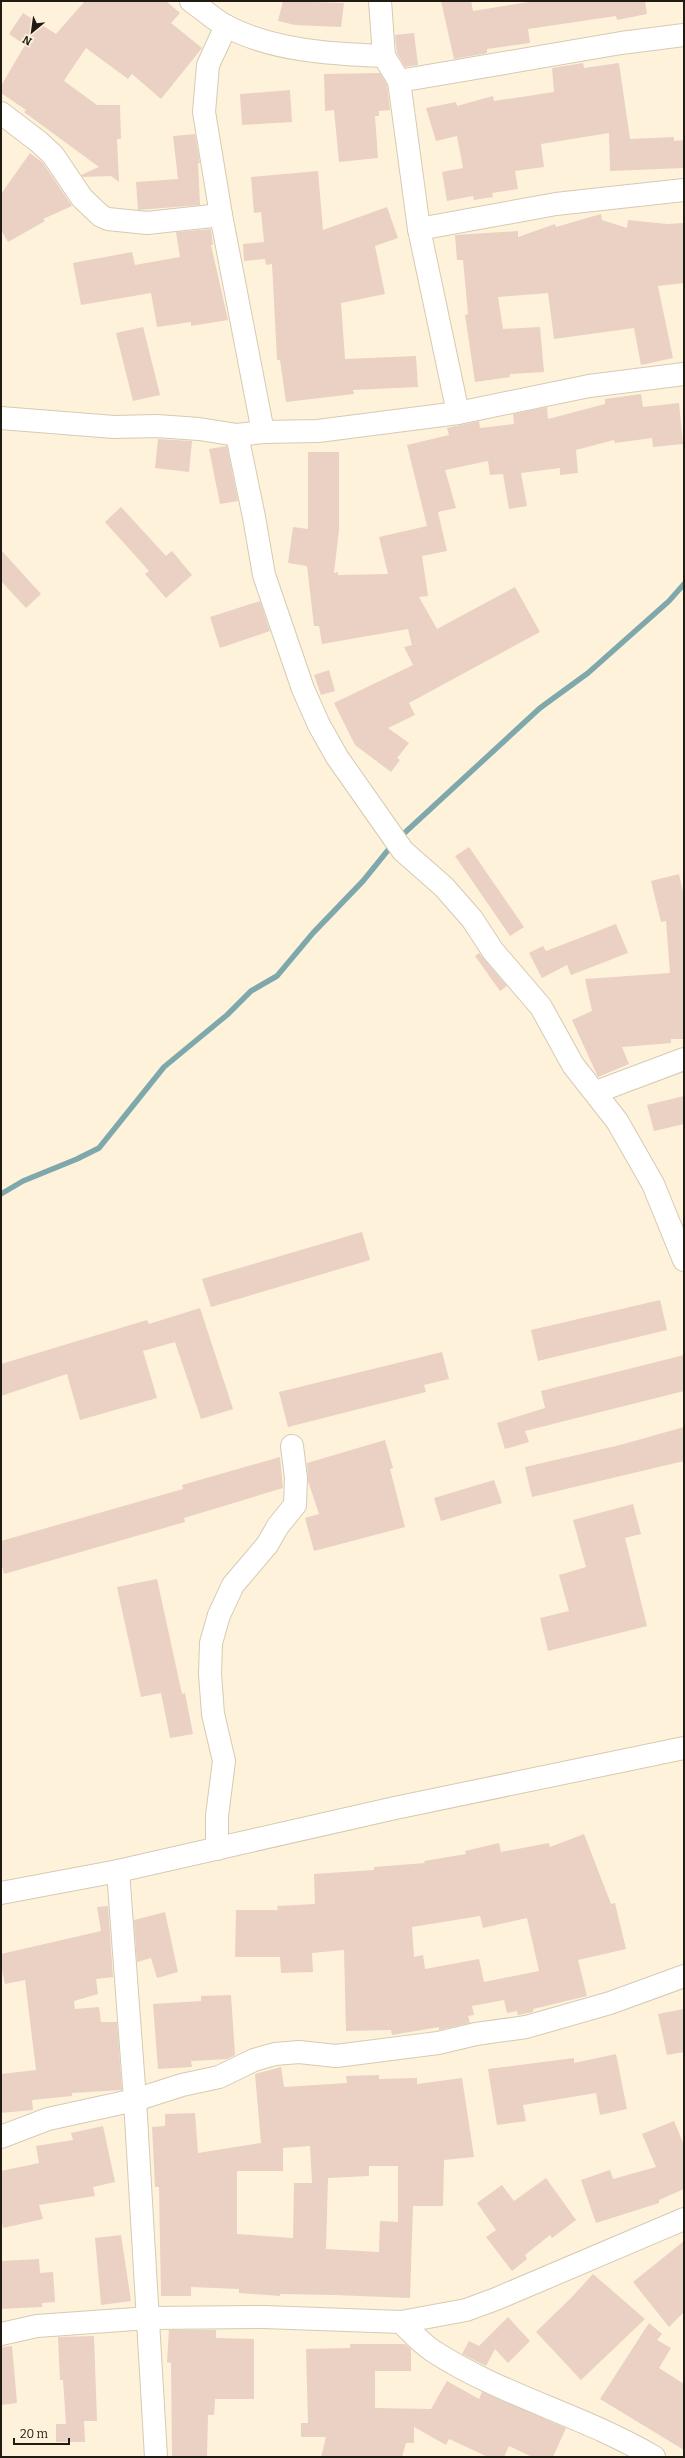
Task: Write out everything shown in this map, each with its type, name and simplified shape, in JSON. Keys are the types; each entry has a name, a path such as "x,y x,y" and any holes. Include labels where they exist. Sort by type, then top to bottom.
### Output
{"street":[{"path":"192,1 226,26 282,45 312,50 384,56"},
{"path":"380,1 384,56 399,81 419,229 458,413"},
{"path":"226,26 208,65 204,88 204,112 221,215 263,432"},
{"path":"399,81 621,42 684,35"},
{"path":"1,114 39,142 53,155 82,198 101,216 108,219 147,223 221,215"},
{"path":"419,229 556,204 684,190"},
{"path":"1,418 114,427 157,426 199,429 237,436 263,432 318,431 458,413 589,386 684,374"},
{"path":"237,436 264,574 303,689 319,725 336,757 403,851 444,886 472,919 493,951 541,1007 573,1065 596,1092 617,1121 653,1184 679,1234 684,1260"},
{"path":"596,1092 684,1059"},
{"path":"217,1849 217,1816 224,1761 213,1714 210,1674 211,1642 219,1615 233,1586 267,1545 278,1526 295,1505 296,1478 292,1446"},
{"path":"1,1893 118,1871 396,1808 684,1748"},
{"path":"118,1871 135,2100 156,2457"},
{"path":"1,2137 48,2119 135,2100 182,2085 219,2077 254,2060 275,2054 299,2052 336,2056 438,2043 476,2034 526,2027 610,2003 684,1976"},
{"path":"1,2334 37,2326 149,2318 264,2317 401,2322 466,2310 684,2219"},
{"path":"401,2322 431,2350 490,2384 558,2410 654,2457"}],"building":[{"path":"85,1 166,1 180,13 171,23 202,48 161,99 132,74 128,79 86,48 67,76 64,81 97,105 120,105 121,139 117,139 119,182 111,176 83,177 81,175 99,167 24,112 26,110 1,93 1,86 25,45 9,34 23,13 56,34"},
{"path":"283,1 344,3 341,27 295,25 278,21"},
{"path":"441,1 471,1 473,11 535,1 645,1 647,14 617,20 616,16 528,29 530,43 487,49 487,53 454,59"},
{"path":"414,33 418,65 405,67 397,53 395,35"},
{"path":"583,63 584,68 619,63 630,139 674,137 674,141 684,140 684,168 610,171 609,133 541,144 544,167 515,171 518,189 492,193 493,197 474,200 473,196 447,201 442,172 463,168 457,136 436,141 426,108 456,102 457,106 493,96 494,101 554,92 552,68"},
{"path":"380,73 387,85 390,110 379,111 379,116 375,116 378,158 339,162 334,110 325,111 324,74"},
{"path":"290,90 292,122 242,125 240,94"},
{"path":"195,134 200,163 198,163 200,205 138,210 136,182 178,179 173,136"},
{"path":"30,153 43,163 72,206 43,219 45,221 8,242 1,230 1,194"},
{"path":"318,171 323,230 387,207 398,238 375,246 385,294 341,303 345,359 416,356 418,387 353,390 354,394 286,402 280,360 277,360 272,264 266,265 265,259 244,261 243,244 264,242 261,212 254,213 251,177"},
{"path":"601,214 602,220 627,228 628,220 667,224 684,223 684,283 658,286 673,358 641,365 634,328 554,339 548,293 498,297 503,329 540,327 544,372 510,374 510,377 475,382 465,315 468,314 463,260 457,260 455,235 518,231 518,237 555,224 556,227"},
{"path":"211,229 213,245 211,245 228,320 191,326 191,322 157,327 151,293 81,305 73,263 132,252 135,265 180,257 176,232"},
{"path":"143,327 160,395 133,401 116,333"},
{"path":"641,394 643,407 679,403 683,444 653,447 652,438 615,443 614,440 576,450 578,473 560,475 560,468 521,473 527,506 509,509 503,474 490,475 488,461 445,470 456,508 438,512 447,551 422,556 428,596 419,597 437,629 515,587 540,632 409,703 415,715 388,728 409,743 397,758 400,760 391,772 355,745 334,703 413,665 404,647 412,645 408,629 322,644 319,626 314,626 307,566 288,563 293,527 308,529 308,452 339,452 339,530 334,573 338,572 338,575 388,574 379,537 427,526 407,445 449,435 447,428 479,421 480,428 514,424 513,414 547,407 548,419 605,404 605,399"},
{"path":"158,439 192,441 189,472 155,468"},
{"path":"227,446 238,501 220,504 209,449"},
{"path":"121,507 166,556 172,551 192,575 166,598 145,574 149,571 105,522"},
{"path":"1,550 41,594 26,608 1,581"},
{"path":"260,601 270,631 220,648 210,617"},
{"path":"329,670 335,691 321,695 314,675"},
{"path":"469,847 524,927 510,936 455,856"},
{"path":"679,874 684,896 684,1039 671,1039 671,1043 622,1047 629,1064 598,1077 572,1020 592,1011 585,979 670,973 666,921 661,922 651,881"},
{"path":"616,924 628,953 571,975 567,965 542,978 529,953 543,946 546,951"},
{"path":"479,953 507,986 500,991 475,956"},
{"path":"684,1096 684,1124 654,1131 647,1105"},
{"path":"362,1232 370,1260 211,1307 202,1279"},
{"path":"660,1300 667,1330 538,1361 531,1330"},
{"path":"200,1308 233,1409 201,1419 175,1342 143,1351 157,1398 80,1420 67,1374 1,1396 1,1364 147,1320 149,1324"},
{"path":"442,1352 449,1379 424,1385 426,1392 288,1427 279,1392"},
{"path":"684,1355 684,1391 525,1431 529,1442 505,1449 497,1423 545,1408 541,1391"},
{"path":"684,1427 684,1461 532,1497 525,1467 620,1445"},
{"path":"385,1440 393,1468 390,1469 405,1527 314,1551 305,1518 319,1514 308,1481 307,1463"},
{"path":"280,1457 283,1488 184,1518 185,1522 4,1574 1,1562 1,1541 183,1489 182,1485"},
{"path":"494,1480 502,1503 441,1521 434,1498"},
{"path":"633,1504 641,1534 625,1538 647,1626 548,1651 540,1618 569,1611 559,1575 586,1567 573,1520"},
{"path":"157,1579 182,1694 185,1693 193,1734 170,1738 161,1693 141,1697 117,1587"},
{"path":"584,1834 611,1904 615,1903 626,1949 578,1960 587,1996 533,2009 533,2012 518,2015 517,2011 507,2013 504,2000 472,2006 474,2015 468,2016 470,2023 439,2030 439,2027 392,2035 391,2030 346,2031 344,1950 312,1953 313,1972 281,1973 280,1957 235,1957 236,1910 278,1910 277,1906 315,1904 314,1874 374,1870 374,1867 425,1863 424,1861 466,1854 465,1851 499,1843 501,1852 549,1843 550,1847","holes":["480,1916 483,1928 527,1918 539,1971 484,1982 479,1959 425,1969 423,1955 414,1957 412,1927"]},
{"path":"108,1906 113,1977 96,1979 98,1994 74,2001 75,2009 99,2007 101,2022 117,2022 122,2090 72,2093 72,2096 32,2100 33,2110 1,2113 1,2074 36,2070 25,1980 5,1984 1,1966 1,1954 101,1931 97,1907"},
{"path":"165,1912 178,1972 157,1978 151,1958 137,1962 134,1920"},
{"path":"231,1995 235,2055 227,2059 191,2061 192,2067 158,2069 153,2004 201,2001 201,1996"},
{"path":"684,2009 684,2052 667,2055 658,2014"},
{"path":"616,2054 627,2109 600,2115 596,2093 523,2105 526,2121 497,2125 488,2069 574,2058 574,2063"},
{"path":"281,2067 284,2087 347,2083 346,2076 379,2075 379,2079 417,2078 417,2084 462,2078 474,2157 444,2160 443,2206 413,2206 410,2298 280,2294 280,2296 239,2293 239,2289 191,2287 191,2296 161,2296 159,2187 155,2187 152,2127 165,2126 165,2114 195,2113 198,2153 261,2143 255,2074","holes":["310,2146 312,2183 294,2183 293,2238 237,2234 237,2171 283,2171 283,2148","369,2166 398,2166 398,2222 380,2221 379,2252 326,2249 328,2178 369,2176"]},
{"path":"674,2121 684,2145 684,2189 659,2200 659,2203 596,2223 581,2180 610,2170 613,2179 656,2167 642,2134"},
{"path":"103,2126 115,2182 93,2187 95,2196 39,2205 43,2219 3,2228 1,2218 1,2171 39,2163 36,2146 73,2140 71,2133"},
{"path":"546,2178 576,2220 552,2238 550,2235 525,2255 527,2259 512,2271 486,2237 496,2230 477,2203 502,2185 514,2201"},
{"path":"121,2235 131,2301 101,2305 95,2238"},
{"path":"684,2241 684,2312 669,2327 633,2282"},
{"path":"39,2259 40,2273 53,2272 55,2302 42,2303 42,2307 1,2309 1,2261"},
{"path":"593,2274 645,2319 581,2380 536,2332"},
{"path":"508,2317 530,2341 508,2363 495,2349 486,2366 462,2354 469,2341 479,2346"},
{"path":"649,2323 662,2334 657,2340 671,2348 659,2368 684,2384 684,2450 600,2399"},
{"path":"169,2330 216,2330 216,2338 254,2339 254,2399 215,2399 214,2415 208,2415 207,2457 172,2457 171,2363 167,2362"},
{"path":"94,2336 97,2421 84,2421 85,2442 56,2442 56,2424 66,2424 63,2380 60,2380 58,2337"},
{"path":"350,2344 405,2344 411,2349 411,2371 375,2371 375,2408 431,2409 447,2381 479,2399 482,2392 566,2428 553,2457 532,2457 509,2446 504,2457 488,2457 449,2439 446,2445 414,2427 414,2443 406,2443 402,2457 321,2457 326,2437 301,2437 301,2423 308,2423 306,2349 350,2348"},
{"path":"12,2346 17,2403 1,2405 1,2347"}],"waterway":[{"path":"399,838 540,708 588,673 669,601 684,584"},
{"path":"1,1194 23,1181 77,1159 99,1148 164,1067 227,1015 251,991 277,976 313,933 363,881 393,844"}]}
